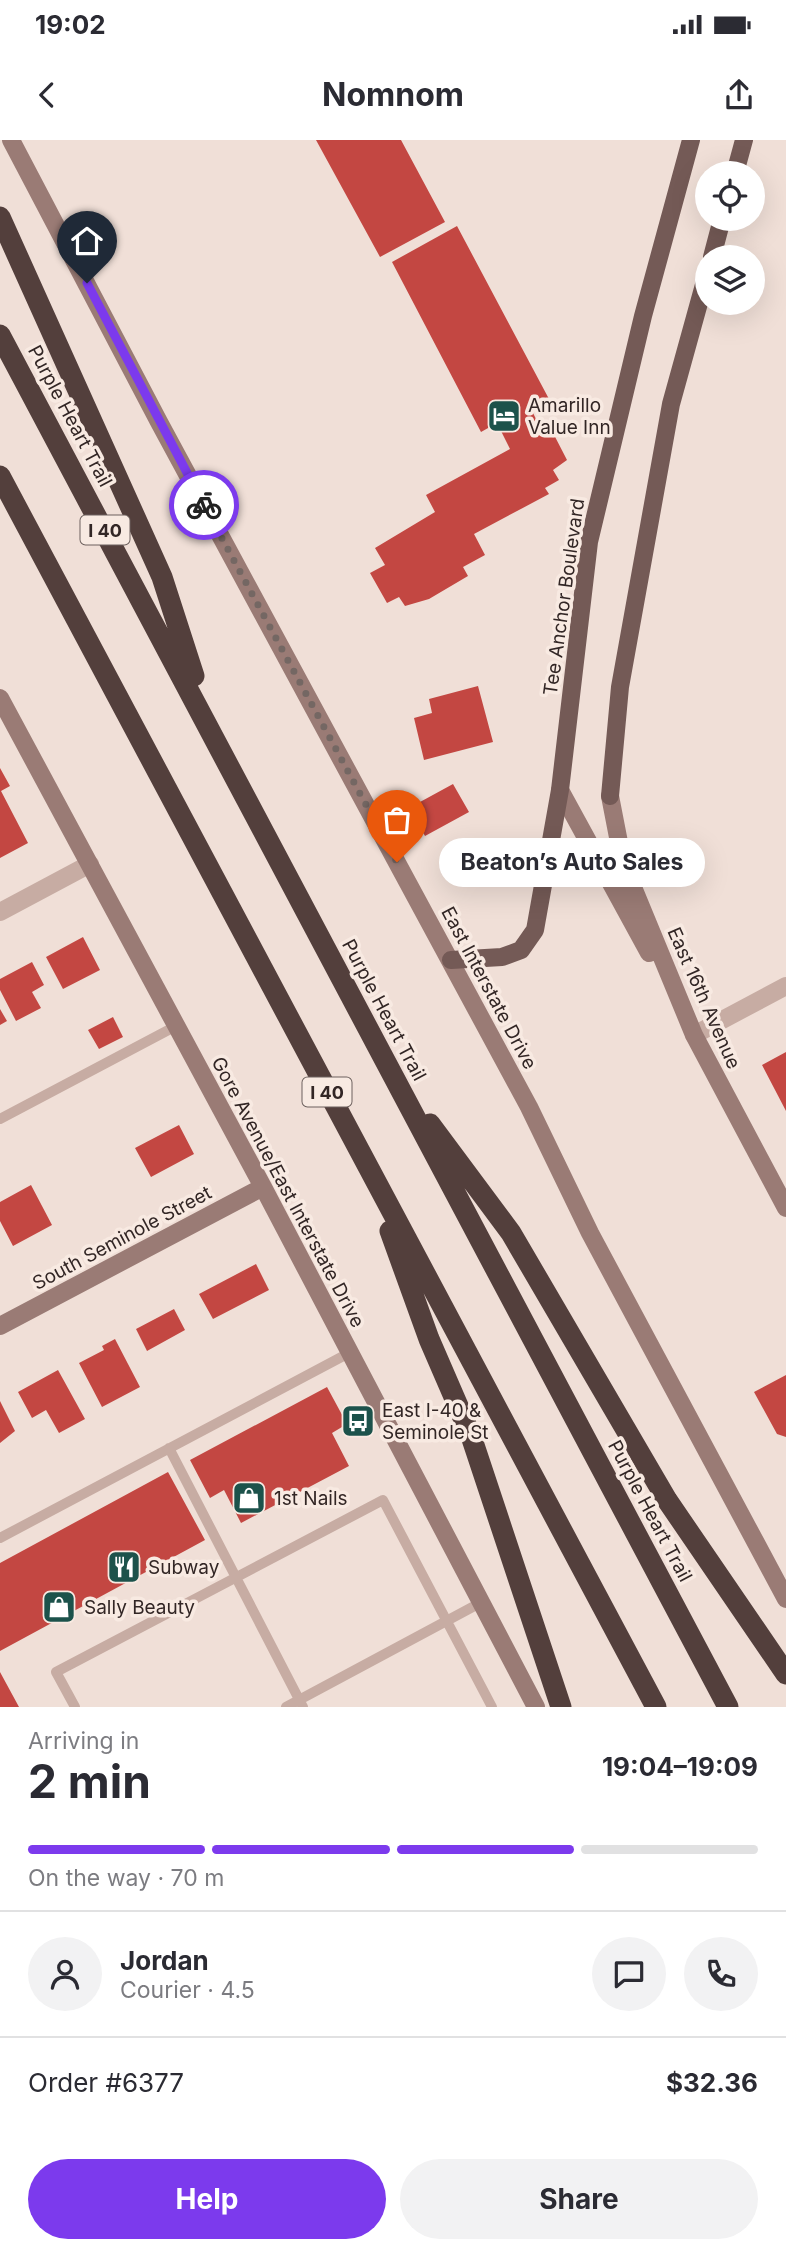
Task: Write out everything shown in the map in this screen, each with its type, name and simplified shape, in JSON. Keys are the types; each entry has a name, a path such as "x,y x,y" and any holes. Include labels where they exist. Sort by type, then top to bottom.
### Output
{"highway":[{"path":"0,217 162,577 209,725"},
{"name":"Purple Heart Trail","path":"0,335 728,1707"},
{"name":"I 40","path":"0,476 656,1707"},
{"path":"0,489 21,515"},
{"path":"386,1064 511,1233 667,1500 786,1674"},
{"path":"364,1160 429,1339 471,1436 561,1707"}],"main road":[{"name":"East Interstate Drive","path":"11,140 451,960 529,1107 597,1245 786,1599"},
{"name":"Tee Anchor Boulevard","path":"451,960 502,957 521,950 535,930 560,790 589,542 643,316 691,140"},
{"path":"738,161 744,140"},
{"name":"East 16th Avenue","path":"696,315 671,404 620,687 610,796 623,863 694,1035 786,1208"},
{"name":"Gore Avenue/East Interstate Drive","path":"2,706 263,1187 536,1707"},
{"path":"560,790 694,1035"},
{"name":"South Seminole Street","path":"0,1326 263,1187"}],"street":[{"path":"0,912 90,864"},
{"path":"694,1035 786,986"}],"lane":[{"path":"0,1119 176,1026"},
{"path":"0,1538 349,1353"},
{"path":"169,1448 301,1704"},
{"path":"75,1707 56,1672 383,1500 492,1707"},
{"path":"286,1707 301,1704 480,1603"}],"building":[{"path":"316,140 401,140 445,222 380,257"},
{"name":"Amarillo Value Inn","path":"457,226 549,399 531,409 543,433 551,429 567,460 553,470 559,480 545,488 549,494 474,534 485,555 463,567 468,576 429,599 405,606 399,597 387,603 370,573 385,565 375,548 435,512 426,495 510,449 497,423 481,432 392,262"},
{"path":"478,686 493,742 424,760 414,718 432,713 429,699"},
{"path":"0,768 10,786 1,791 28,843 0,858"},
{"path":"453,784 469,812 425,836 409,808"},
{"path":"83,937 100,970 63,989 46,957"},
{"path":"32,962 44,985 32,992 41,1008 16,1021 0,990 0,979"},
{"path":"0,1009 7,1021 0,1025"},
{"path":"113,1017 123,1037 99,1049 88,1030"},
{"path":"786,1052 786,1111 762,1065"},
{"path":"179,1125 194,1154 151,1177 135,1148"},
{"path":"31,1185 52,1225 13,1246 0,1221 0,1202"},
{"path":"256,1264 269,1290 213,1319 199,1294"},
{"path":"174,1309 185,1330 147,1351 136,1329"},
{"path":"115,1339 140,1387 102,1407 79,1363 104,1350 102,1346"},
{"path":"58,1370 85,1419 59,1433 46,1410 32,1418 18,1392"},
{"path":"786,1375 786,1437 777,1434 754,1392"},
{"path":"327,1387 347,1424 332,1433 349,1466 241,1523 224,1490 210,1498 190,1460"},
{"path":"0,1401 15,1431 0,1443"},
{"path":"168,1472 205,1540 0,1651 0,1563"},
{"path":"0,1672 19,1707 0,1707"}],"way so far":[{"path":"204,505 397,862"}],"place":[{"name":"Amarillo Value Inn","path":"504,416"},
{"name":"Beaton’s Auto Sales","path":"397,862"},
{"name":"East I-40 & Seminole St","path":"358,1421"},
{"name":"1st Nails","path":"249,1498"},
{"name":"Subway","path":"124,1567"},
{"name":"Sally Beauty","path":"59,1607"}],"route":[{"path":"87,283 204,505"}]}
